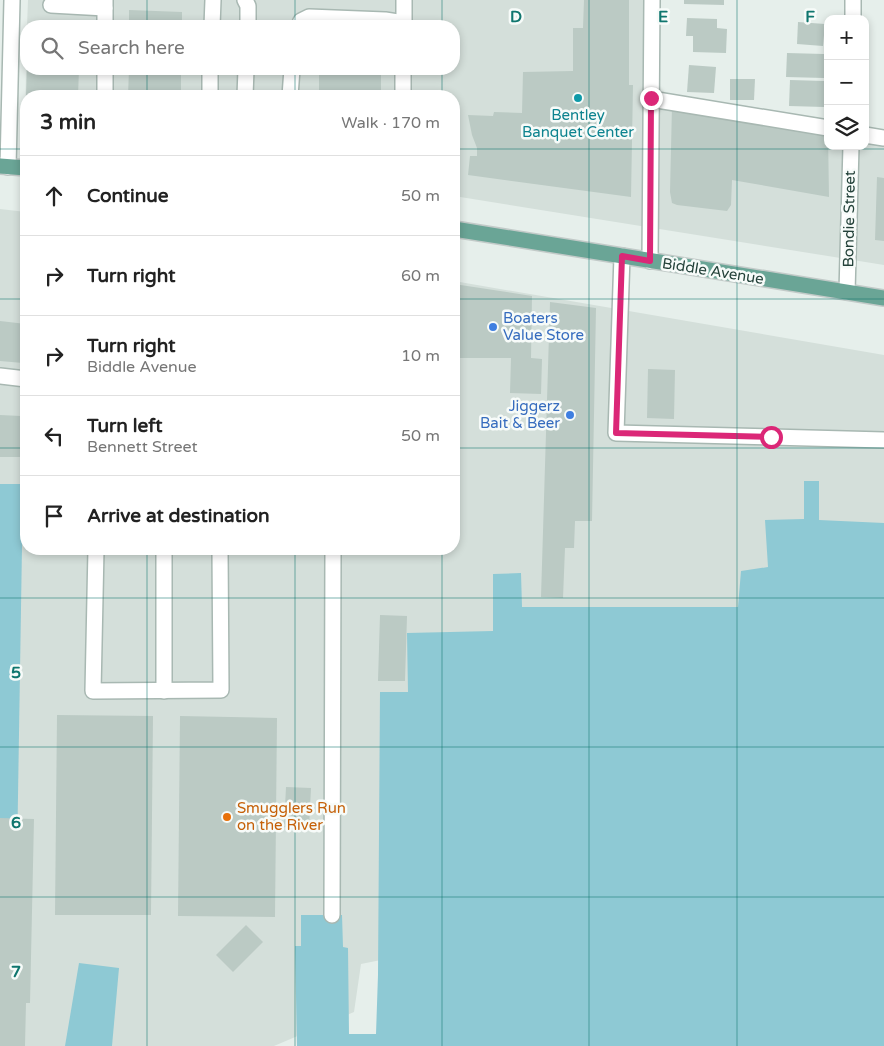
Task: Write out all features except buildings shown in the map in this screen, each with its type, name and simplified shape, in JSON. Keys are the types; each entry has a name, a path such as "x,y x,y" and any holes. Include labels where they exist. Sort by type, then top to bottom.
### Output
{"main road":[{"path":"4,166 20,167"},
{"name":"Biddle Avenue","path":"460,230 884,298"}],"street":[{"path":"4,166 12,0"},
{"path":"212,20 213,0"},
{"path":"245,0 248,6 248,20"},
{"path":"404,0 404,20"},
{"path":"650,261 652,0"},
{"path":"853,0 853,15"},
{"path":"51,5 105,4 105,20"},
{"path":"303,20 308,17 385,20"},
{"path":"105,75 105,90"},
{"path":"210,75 210,90"},
{"path":"245,90 246,75"},
{"path":"290,90 292,75"},
{"path":"403,75 403,90"},
{"path":"651,98 824,127"},
{"path":"869,136 884,138"},
{"name":"Bondie Street","path":"847,292 850,150"},
{"path":"622,256 616,433 884,440"},
{"path":"0,376 20,378"},
{"path":"96,555 93,691 221,690 220,555"},
{"path":"164,555 164,690"},
{"path":"332,915 333,555"}],"shaded area":[{"path":"28,0 652,0 651,99 824,145 824,150 869,150 869,136 884,138 884,265 460,197 460,90 26,90 26,75 460,75 460,20 27,20"},
{"path":"0,209 20,211 20,555 460,555 460,282 884,355 884,859 361,964 354,1012 274,1046 0,1046"}],"water":[{"path":"804,481 819,481 819,520 884,523 884,1046 297,1046 295,946 301,946 301,915 342,915 343,947 348,948 349,1034 376,1034 380,692 408,692 407,633 493,631 493,574 521,573 522,607 738,607 741,571 768,567 765,520 804,519"},
{"path":"0,484 20,484 20,555 22,555 14,1046 0,1046"},
{"path":"79,963 119,968 112,1046 65,1046"}],"place":[{"name":"Bentley Banquet Center","path":"578,98"},
{"name":"Boaters Value Store","path":"493,327"},
{"name":"Jiggerz Bait & Beer","path":"570,415"},
{"name":"Smugglers Run on the River","path":"227,817"}],"route":[{"path":"651,98 650,261 622,256 616,433 771,437"}]}
